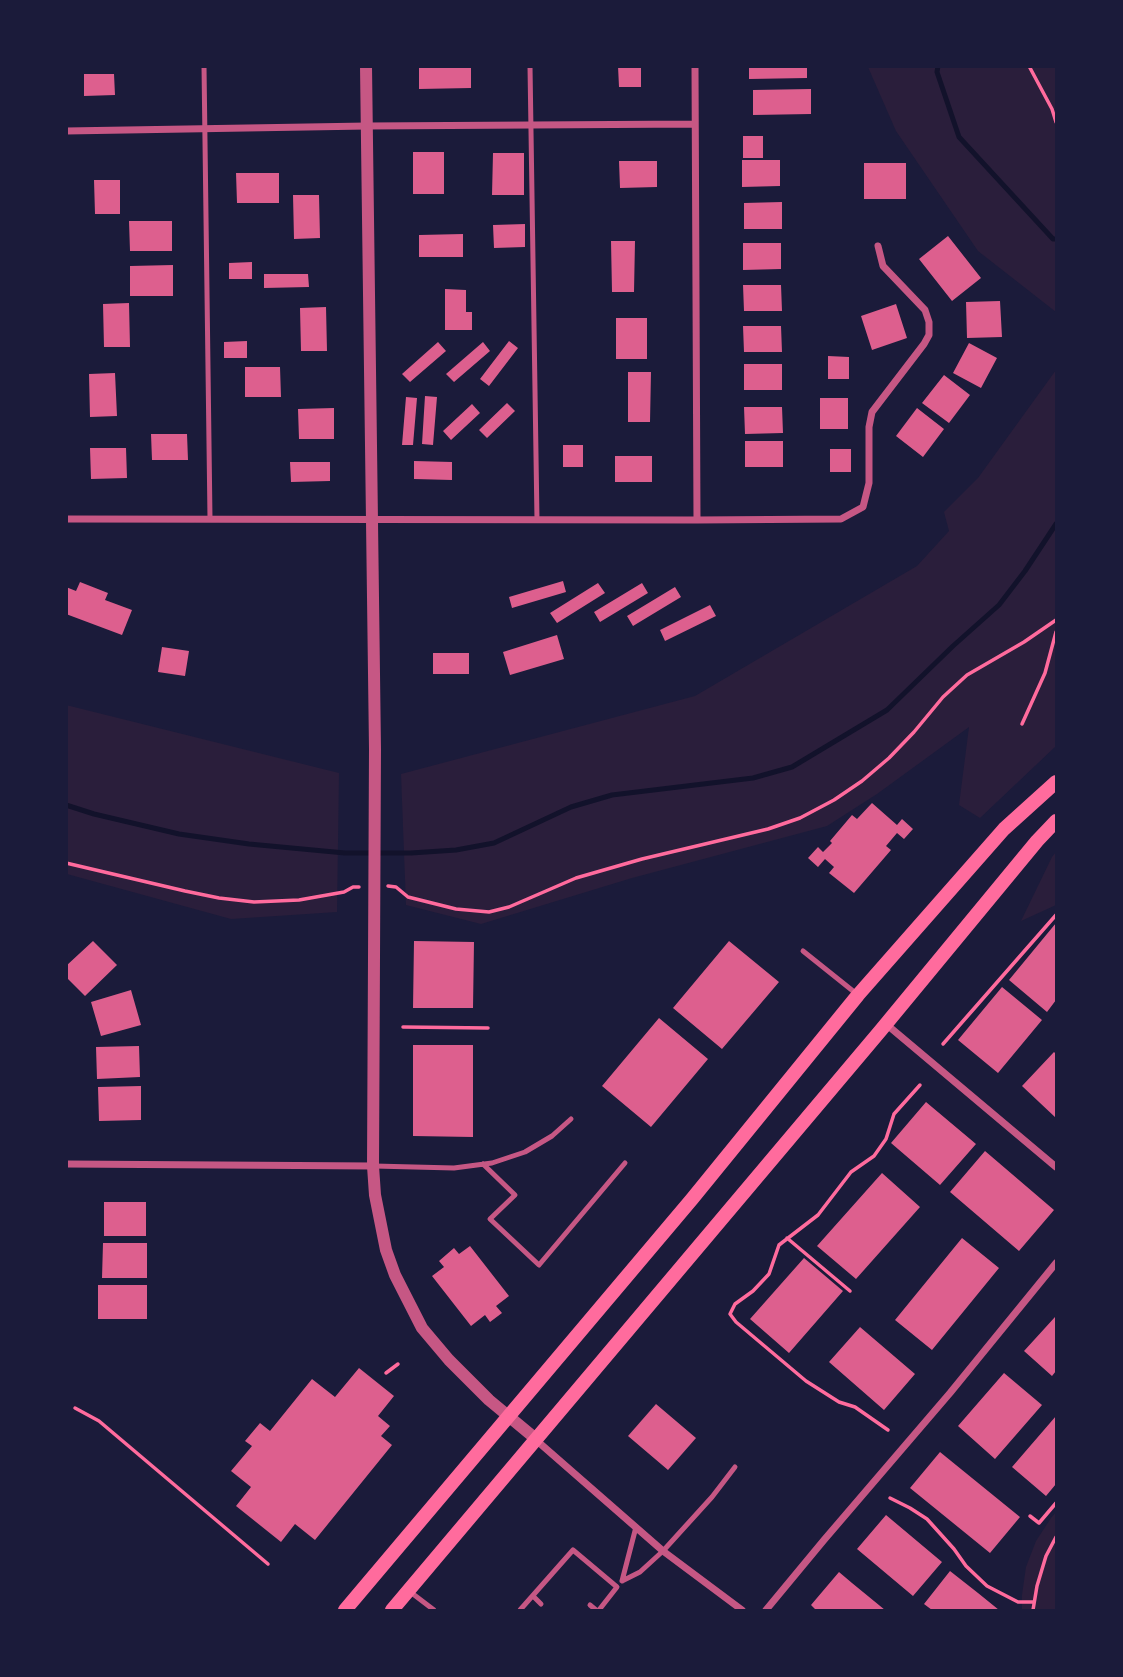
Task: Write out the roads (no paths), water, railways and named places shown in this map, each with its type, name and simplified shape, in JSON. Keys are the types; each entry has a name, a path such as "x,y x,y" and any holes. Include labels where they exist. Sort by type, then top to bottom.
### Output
{"main road":[{"path":"345,1611 692,1199 858,995 1004,829 1056,782"},
{"path":"392,1611 1056,821"}],"street":[{"path":"366,66 375,825 373,1166 375,1195 386,1250 395,1275 422,1328 449,1360 508,1416 663,1551 742,1611"},
{"path":"695,66 697,520"},
{"path":"66,131 695,124"},
{"path":"66,519 841,519 863,507 869,483 869,427 872,412 929,335 925,310 883,266 878,246"},
{"path":"886,1024 1056,1167"},
{"path":"66,1164 373,1166"},
{"path":"766,1611 1056,1263"}],"lane":[{"path":"204,66 210,519"},
{"path":"530,66 537,520"},
{"path":"803,951 858,995"},
{"path":"373,1166 454,1168 492,1163 526,1152 552,1136 571,1119"},
{"path":"483,1164 515,1195 489,1219 539,1265 625,1163"},
{"path":"590,1605 597,1611 622,1581 640,1572 663,1551 735,1467"},
{"path":"622,1581 636,1527"},
{"path":"520,1611 573,1550 617,1587"},
{"path":"552,1574 560,1580"},
{"path":"409,1590 434,1611"},
{"path":"533,1596 541,1604"}],"waterway":[{"path":"938,66 937,72 959,137 1053,239 1056,239"},
{"path":"66,805 179,834 249,844 345,853 411,853 456,850 494,843 571,807 612,795 753,778 792,767 887,710 999,605 1056,524"}]}
